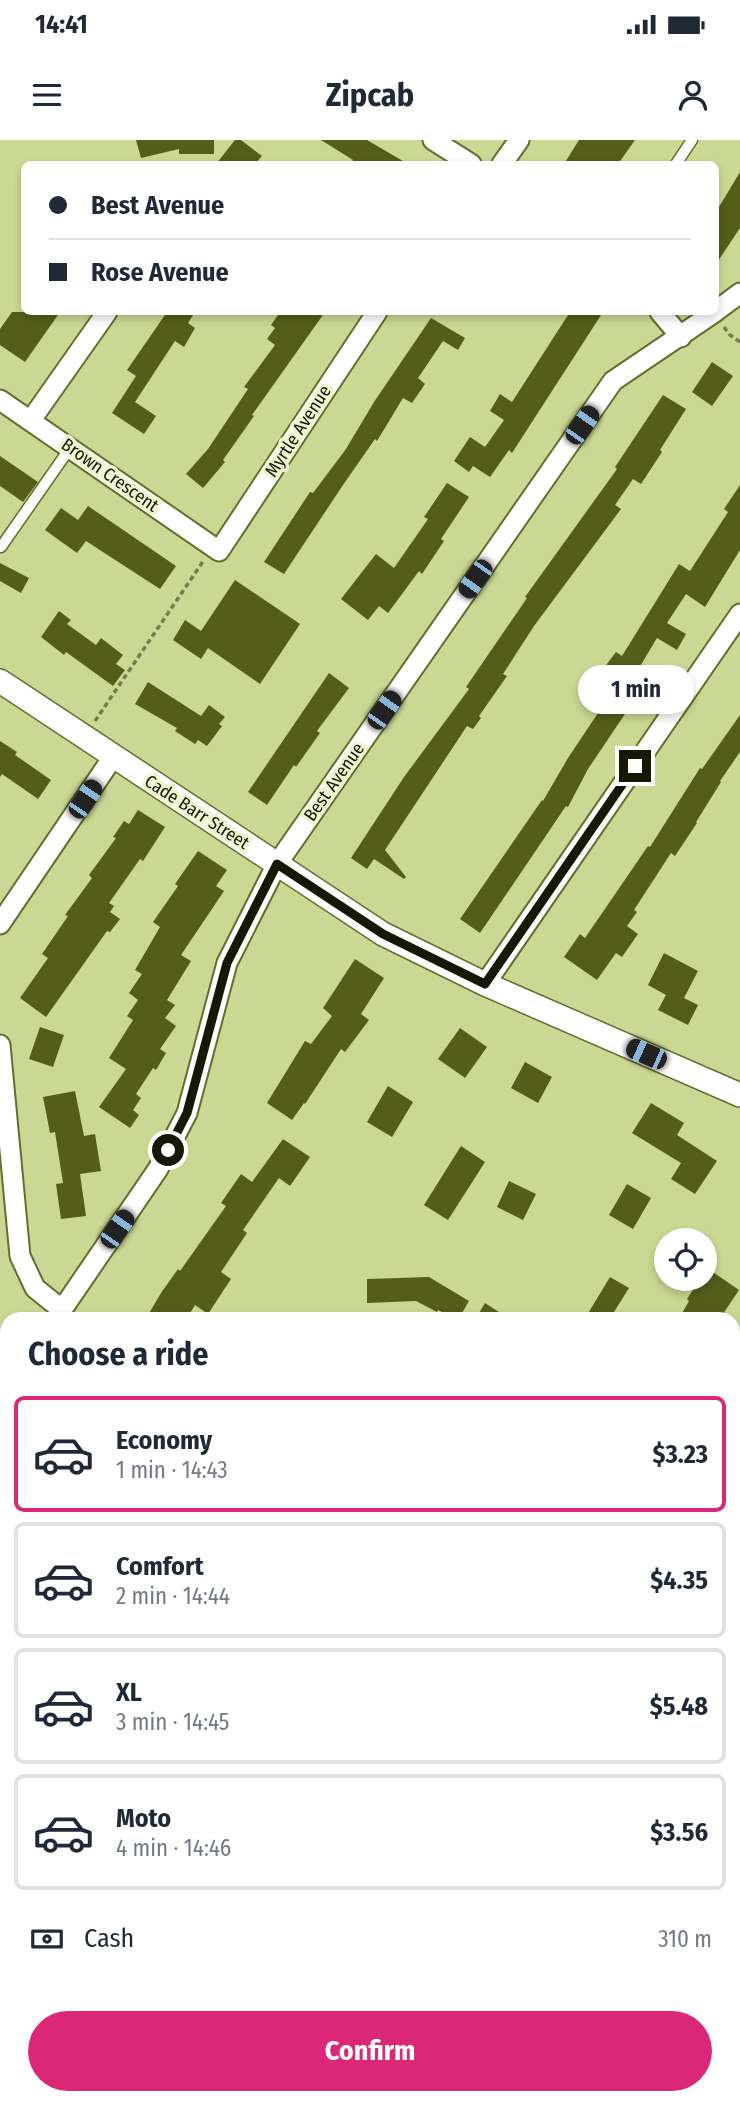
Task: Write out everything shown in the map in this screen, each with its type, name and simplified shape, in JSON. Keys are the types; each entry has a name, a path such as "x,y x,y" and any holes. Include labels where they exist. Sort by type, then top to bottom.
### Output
{"street":[{"path":"433,140 466,161"},
{"path":"504,161 519,140"},
{"name":"Best Avenue","path":"719,309 740,293"},
{"path":"31,420 105,315"},
{"name":"Myrtle Avenue","path":"216,549 375,315"},
{"path":"663,315 681,337"},
{"name":"Best Avenue","path":"59,1312 158,1169 187,1113 227,963 277,864 613,381 711,315"},
{"name":"Brown Crescent","path":"0,400 216,549"},
{"path":"485,984 740,614"},
{"name":"Cade Barr Street","path":"0,681 383,934 485,984 740,1095"},
{"path":"0,924 113,757"},
{"path":"0,1045 20,1256 35,1288 56,1312"}],"lane":[{"path":"678,161 692,140"},
{"path":"2,547 71,447"}],"path":[{"path":"84,738 216,549"}],"building":[{"path":"136,140 214,140 214,154 179,154 179,149 141,158"},
{"path":"235,140 241,140 262,156 258,161 218,161"},
{"path":"321,140 367,140 403,161 352,161"},
{"path":"579,140 635,140 620,161 566,161"},
{"path":"740,172 740,228 719,260 719,207"},
{"path":"12,312 21,312 21,315 58,315 25,362 0,345 0,329"},
{"path":"165,315 193,315 188,323 195,328 184,347 175,341 135,402 156,416 144,434 112,413 136,376 127,370"},
{"path":"278,315 323,315 252,415 254,416 223,460 225,462 203,488 186,474 208,449 248,389 244,387 275,345 267,339 275,328 271,325"},
{"path":"568,315 601,315 512,453 509,450 490,477 473,466 469,472 454,461 470,437 485,447 504,420 490,411 500,394 512,402"},
{"path":"431,318 465,338 458,350 443,341 418,378 425,384 412,403 403,398 377,441 375,439 284,574 264,562 310,492 313,493 346,449"},
{"path":"712,362 733,376 712,406 692,392"},
{"path":"663,395 686,409 660,450 662,452 641,484 633,479 615,505 621,509 534,626 503,674 507,676 479,716 481,718 473,729 467,726 385,850 406,877 404,879 374,859 367,869 351,858 404,777 469,689 466,687 527,598 525,597 617,469 615,467"},
{"path":"0,456 38,482 23,502 0,486"},
{"path":"447,483 469,497 441,539 444,541 422,574 419,571 388,613 379,606 368,620 341,599 376,554 394,568 428,519 424,517"},
{"path":"740,485 740,550 705,607 686,594 667,623 686,634 677,650 657,638 639,668 649,675 640,687 644,689 588,769 568,807 566,806 480,933 460,919 543,801 614,689 597,677 616,652 622,656 679,564 690,571 728,512 724,509"},
{"path":"88,506 176,566 160,589 86,541 77,553 45,530 61,508 78,520"},
{"path":"0,563 29,578 21,593 0,581"},
{"path":"235,580 300,624 260,684 208,648 201,659 173,640 185,620 201,631"},
{"path":"59,611 71,620 67,624 96,645 101,638 123,655 116,664 125,670 113,686 41,637"},
{"path":"329,673 349,688 267,805 248,792"},
{"path":"148,682 201,716 209,705 225,717 219,724 222,726 207,746 198,740 195,744 175,731 177,728 135,704"},
{"path":"740,715 740,752 675,856 671,853 634,910 637,912 627,926 638,934 622,957 616,953 597,980 564,957 580,934 585,938 648,846 650,847 700,768 702,769"},
{"path":"0,741 51,780 38,799 2,774 0,777"},
{"path":"138,810 165,827 143,861 140,859 109,903 114,906 110,912 120,919 110,932 107,931 46,1017 20,998 48,958 42,954 68,916 65,915 92,878 89,875 116,838 113,837 124,821 129,824"},
{"path":"198,851 227,870 216,886 224,891 181,955 191,961 167,1000 175,1005 165,1018 176,1026 160,1049 166,1053 156,1070 153,1068 136,1094 141,1098 133,1110 139,1115 130,1128 99,1107 126,1069 109,1058 133,1020 127,1016 138,1000 129,993 142,974 135,970 160,927 153,922"},
{"path":"664,953 698,971 684,998 698,1005 688,1025 658,1010 666,995 648,985"},
{"path":"355,959 384,978 361,1014 369,1020 345,1052 341,1049 292,1120 267,1103 305,1041 311,1044 332,1016 323,1008"},
{"path":"40,1027 64,1035 53,1067 29,1059"},
{"path":"460,1028 487,1047 465,1078 438,1059"},
{"path":"525,1062 552,1077 538,1103 511,1088"},
{"path":"388,1086 413,1102 392,1137 367,1122"},
{"path":"75,1091 84,1136 95,1134 101,1171 80,1174 86,1216 61,1219 56,1184 63,1183 55,1132 50,1133 43,1097"},
{"path":"651,1103 684,1123 677,1135 717,1161 695,1194 671,1179 681,1163 632,1133"},
{"path":"283,1139 310,1157 290,1186 279,1178 243,1230 247,1233 221,1272 231,1279 209,1312 195,1305 191,1312 150,1312 178,1269 180,1271 226,1206 221,1203 241,1174 252,1182"},
{"path":"461,1146 485,1162 448,1220 424,1205"},
{"path":"509,1181 536,1194 523,1220 497,1207"},
{"path":"627,1184 651,1198 633,1229 609,1215"},
{"path":"717,1275 739,1290 724,1312 683,1312 689,1301 687,1299 692,1291 717,1291"},
{"path":"429,1277 469,1301 463,1312 437,1312 416,1301 367,1303 367,1279"},
{"path":"610,1277 629,1288 614,1312 589,1312"},
{"path":"485,1303 499,1312 480,1312"}],"route":[{"path":"168,1150 187,1113 227,963 277,864 383,934 485,984 635,766"}]}
